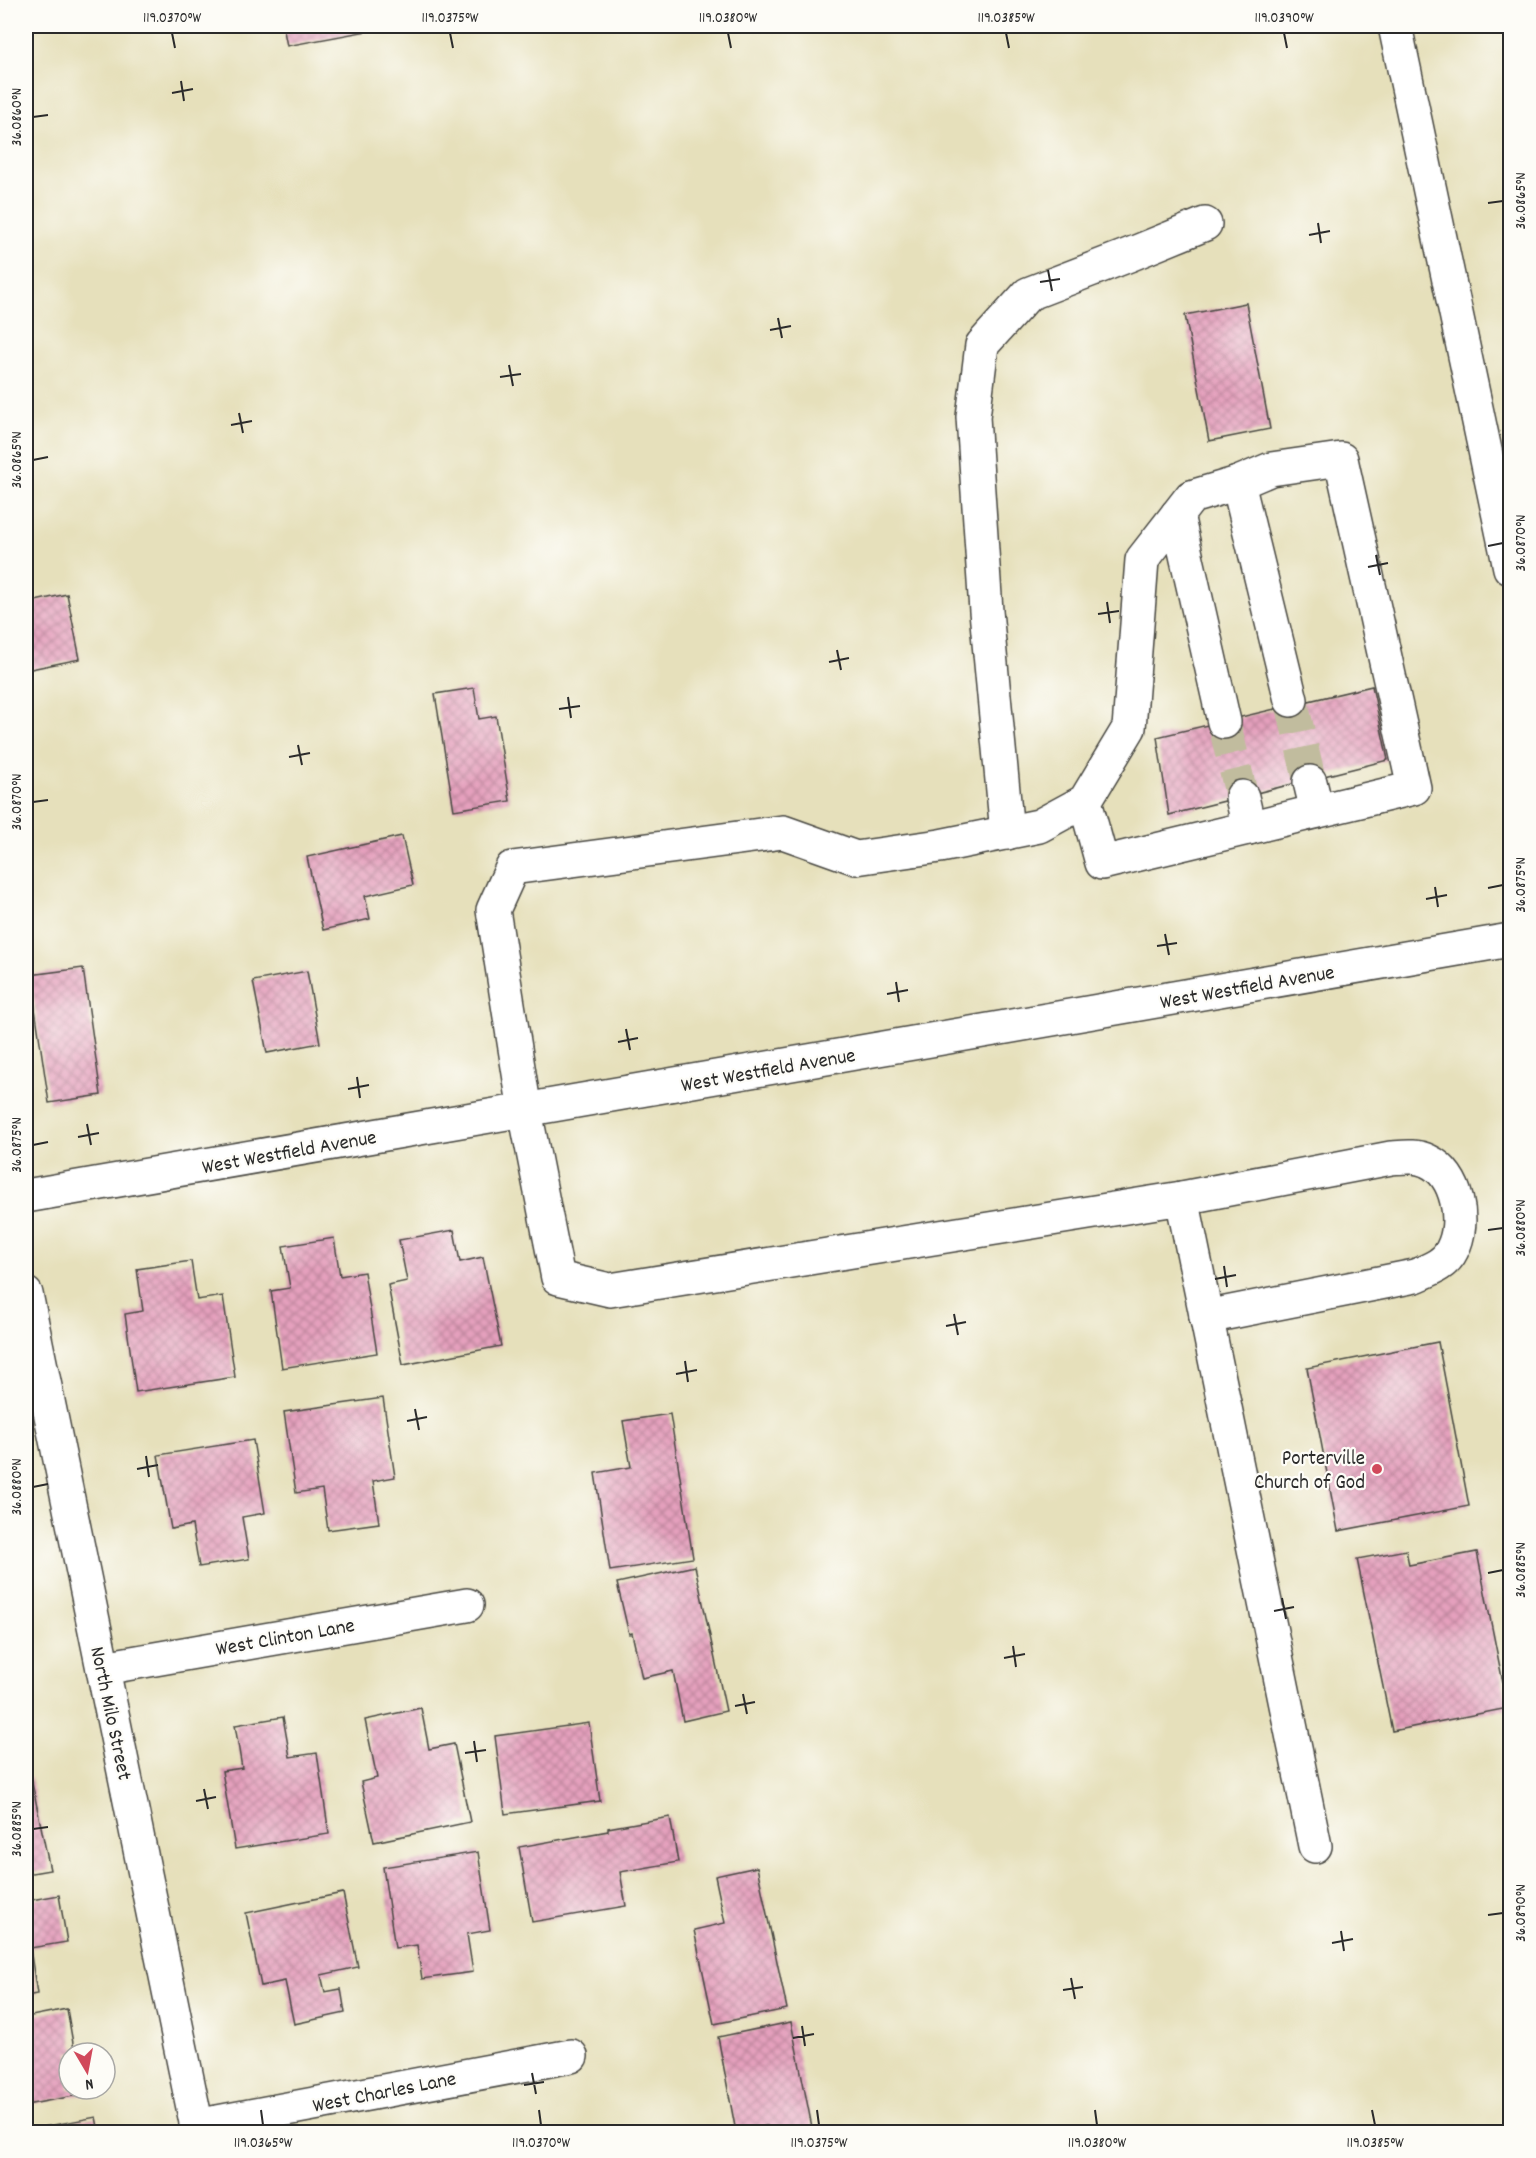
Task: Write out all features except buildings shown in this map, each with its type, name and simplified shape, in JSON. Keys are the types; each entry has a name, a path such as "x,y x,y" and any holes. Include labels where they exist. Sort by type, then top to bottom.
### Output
{"main road":[{"path":"1395,26 1510,568"},
{"path":"1006,832 986,611 973,417 982,345 1028,294 1205,224"},
{"path":"1085,801 1102,863 1245,812 1313,797 1414,788 1341,459 1272,469 1238,483 1191,497 1142,560 1129,728 1085,801 1039,826 940,846 856,858 783,832 512,868 493,910 525,1111 558,1278 610,1290 1182,1198 1391,1158 1415,1156 1429,1161 1444,1172 1454,1191 1459,1231 1452,1251 1438,1266 1415,1275 1206,1317"},
{"path":"1238,483 1291,700"},
{"path":"1178,515 1224,722"},
{"name":"West Westfield Avenue","path":"26,1196 1495,943"},
{"path":"1182,1198 1315,1846"},
{"name":"North Milo Street","path":"26,1294 197,2129"},
{"name":"West Clinton Lane","path":"103,1668 467,1605"},
{"name":"West Charles Lane","path":"197,2129 571,2056"}],"tunnel":[{"path":"1291,700 1310,782"},
{"path":"1224,722 1242,797"}],"place":[{"name":"Porterville Church of God","path":"1377,1469"}]}
